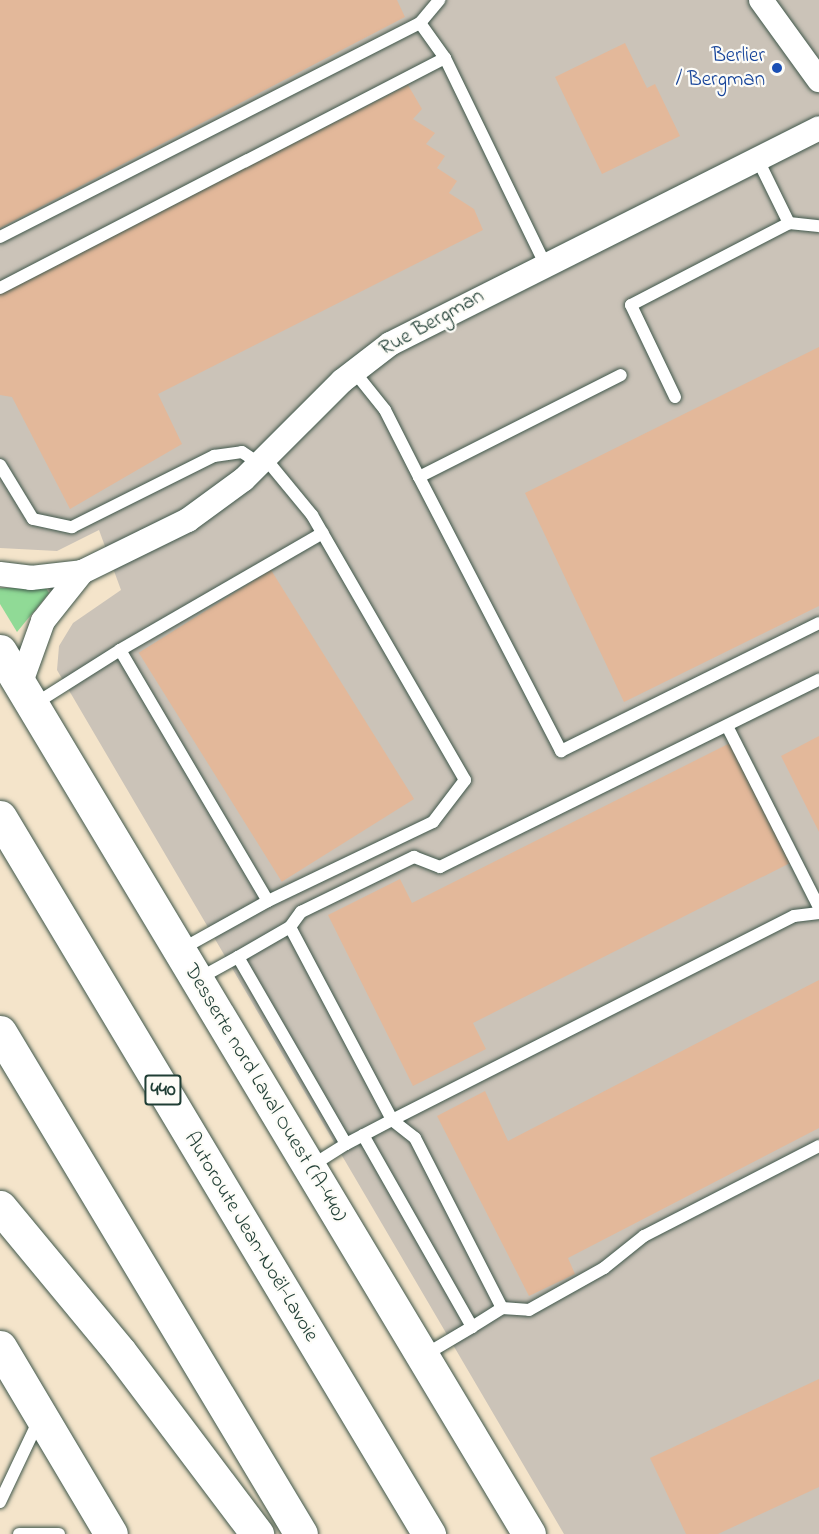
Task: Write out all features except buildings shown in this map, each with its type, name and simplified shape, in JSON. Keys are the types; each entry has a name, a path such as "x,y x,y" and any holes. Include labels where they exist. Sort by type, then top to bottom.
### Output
{"main road":[{"name":"Desserte nord Laval Ouest (A-440)","path":"0,651 529,1534"},
{"name":"Autoroute Jean-Noël-Lavoie","path":"0,817 429,1534"},
{"path":"0,1032 301,1534"},
{"path":"0,1207 120,1352 257,1534"},
{"path":"0,1347 111,1534"}],"street":[{"path":"761,0 819,80"},
{"name":"Rue Bergman","path":"0,574 31,578 82,572 204,511 262,461 353,370 390,344 756,156 819,128"},
{"name":"Rue Bergman","path":"26,695 44,621 82,572"}],"lane":[{"path":"0,237 420,23 439,0"},
{"path":"420,23 445,58 545,264"},
{"path":"0,288 445,58"},
{"path":"756,156 789,224"},
{"path":"675,397 631,305 789,224 819,226"},
{"path":"353,370 385,410 561,751 819,623"},
{"path":"419,477 621,375"},
{"path":"0,465 33,519 72,527 214,456 242,452 262,461 323,533 465,780 433,822 268,901 180,950"},
{"path":"26,695 120,650 323,533"},
{"path":"120,650 268,901"},
{"path":"197,980 290,927 301,912 414,857 440,867 819,680"},
{"path":"727,726 819,907"},
{"path":"309,1167 363,1135 794,916 819,913"},
{"path":"290,927 392,1120 416,1138 502,1308"},
{"path":"238,957 346,1144"},
{"path":"363,1135 472,1327"},
{"path":"423,1356 502,1308 529,1310 604,1268 644,1236 819,1146"},
{"path":"0,1502 41,1416"},
{"path":"19,1534 59,1534"}],"shaded area":[{"path":"0,0 819,0 819,1534 564,1534 57,670 59,646 73,623 121,590 99,530 57,551 0,548"}],"green space":[{"path":"0,588 46,588 49,593 17,632 0,604"}],"place":[{"name":"Berlier / Bergman","path":"777,68"}]}
